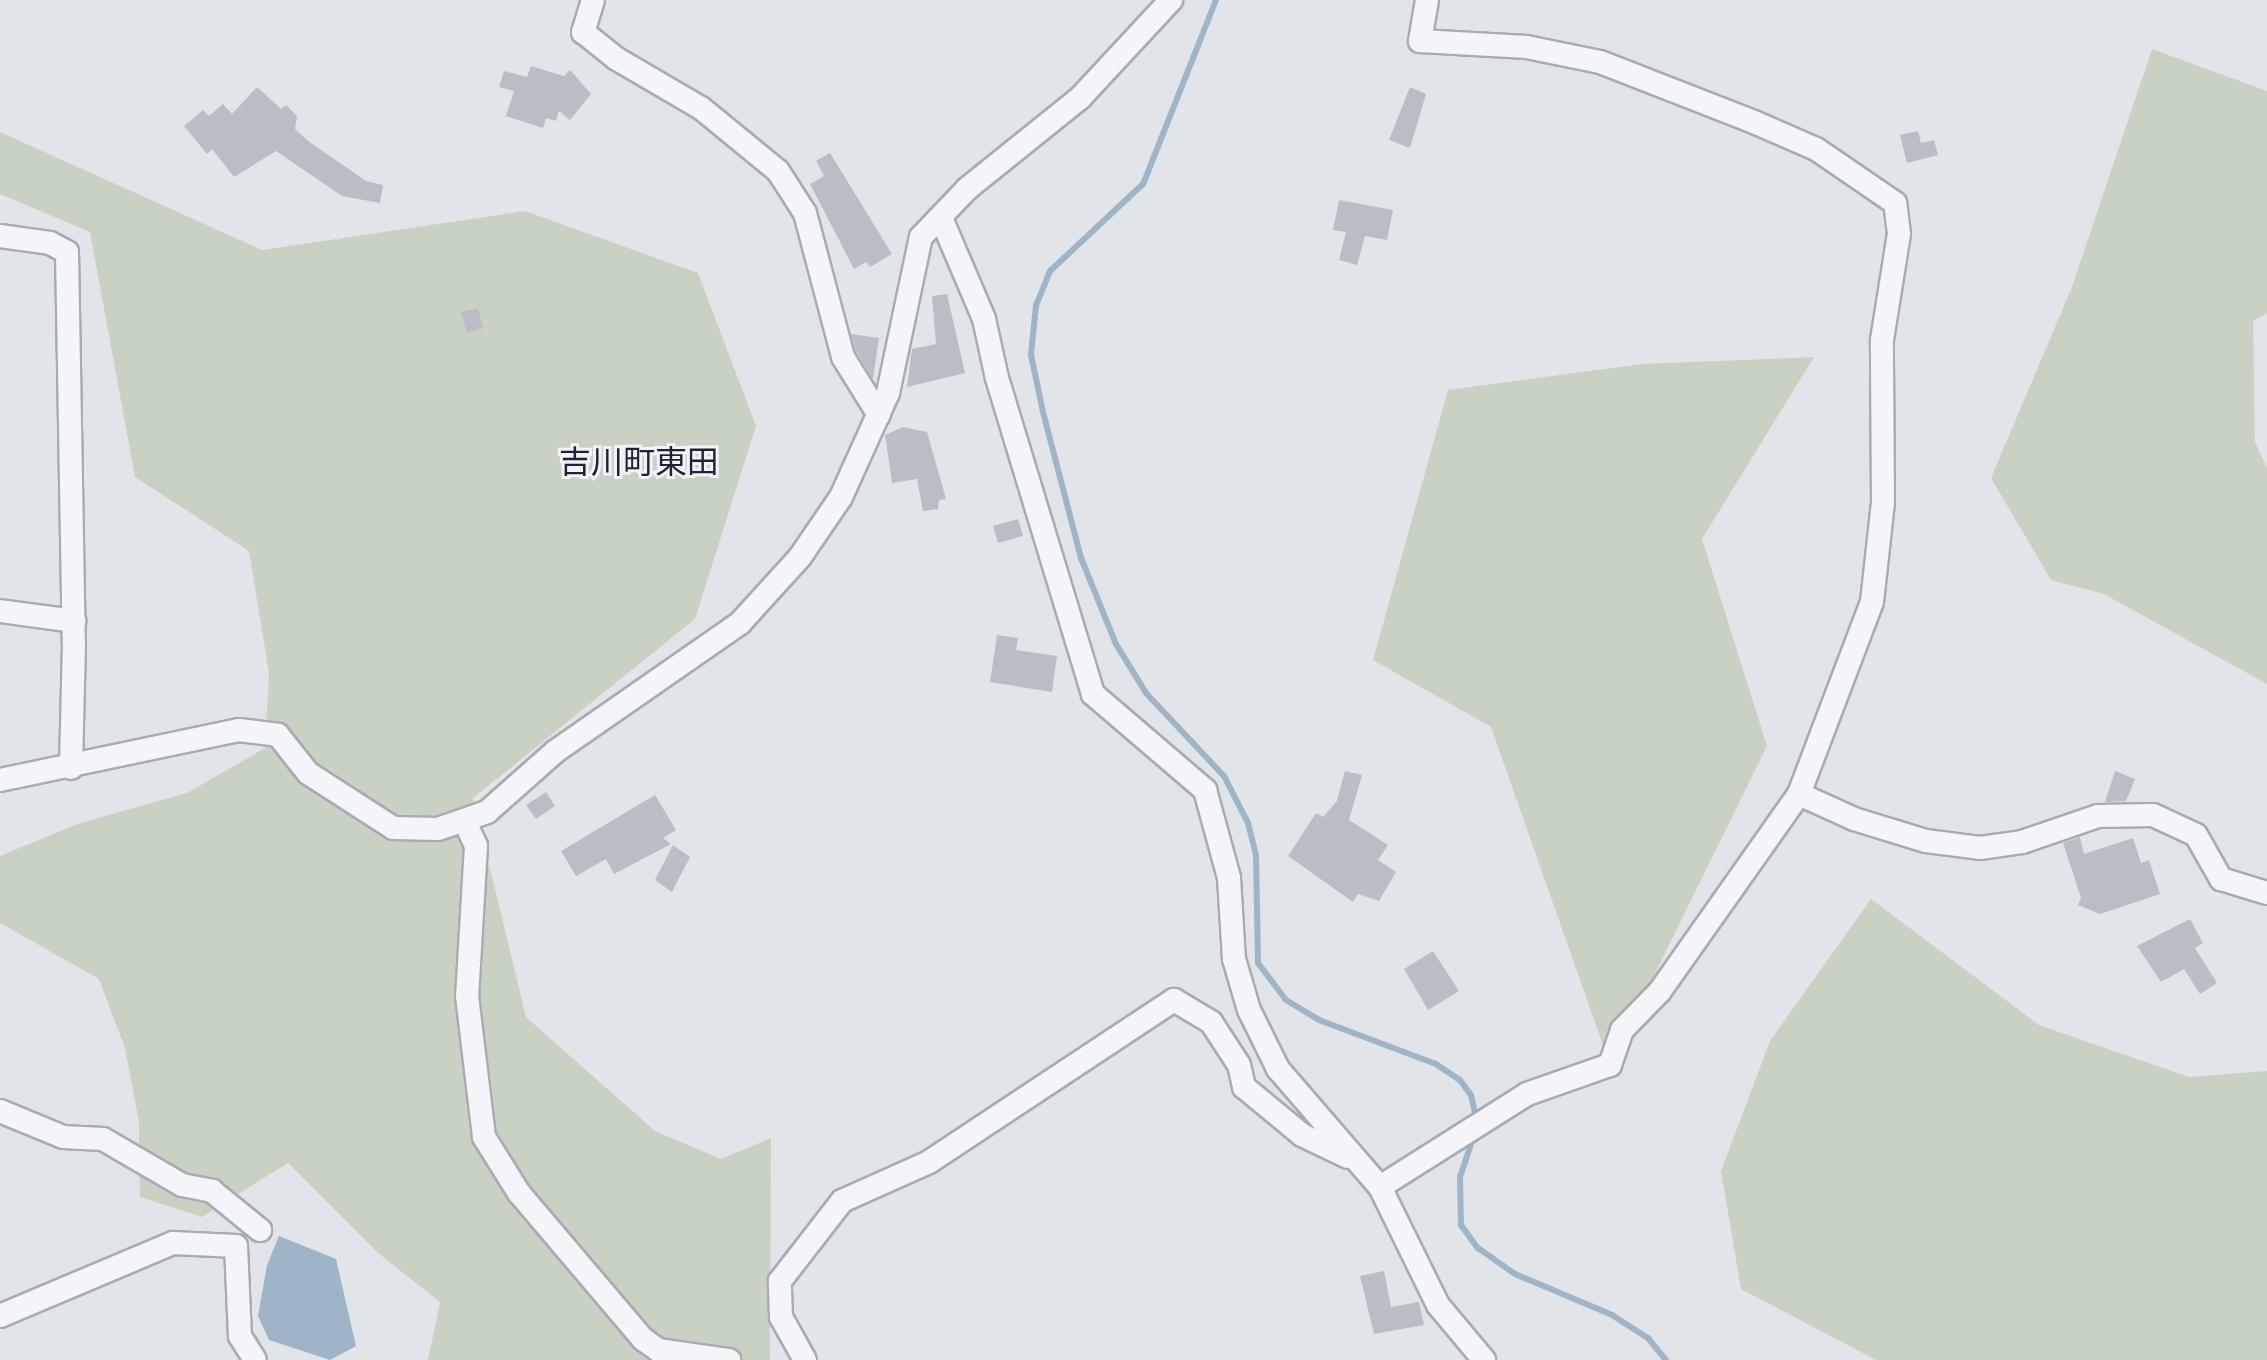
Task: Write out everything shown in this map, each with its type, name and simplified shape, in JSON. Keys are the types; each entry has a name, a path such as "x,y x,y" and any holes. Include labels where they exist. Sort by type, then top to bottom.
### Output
{"street":[{"path":"593,0 583,32 617,59 701,108 778,171 805,213 843,357 879,415"},
{"path":"1380,1187 1527,1094 1610,1065 1622,1030 1660,991 1799,794 1872,602 1883,503 1882,340 1899,234 1895,203 1816,149 1600,62 1527,47 1420,41 1427,0"},
{"path":"0,780 71,768 239,730 278,735 308,773 393,828 438,829 487,812 556,751 657,676 740,623 800,557 841,497 879,415 921,237 968,188 1080,98 1168,3"},
{"path":"941,218 984,319 1004,405 1093,694 1205,790 1229,878 1234,959 1249,1010 1278,1069 1380,1187 1438,1305 1484,1360"},
{"path":"0,236 50,243 67,252 74,621 71,768"},
{"path":"0,611 74,621"},
{"path":"1799,794 1854,819 1926,841 1980,848 2022,842 2098,816 2153,815 2196,835 2221,879 2267,893"},
{"path":"465,822 476,846 467,996 484,1137 519,1193 590,1283 657,1355 729,1360"},
{"path":"805,1360 781,1317 780,1281 842,1201 929,1162 1174,1000 1211,1022 1239,1065 1244,1087 1302,1135 1357,1162"},
{"path":"0,1111 63,1137 103,1139 182,1185 212,1191 260,1230"},
{"path":"0,1316 173,1243 236,1246 240,1336 255,1360"}],"green space":[{"path":"2152,49 2267,91 2267,313 2253,321 2255,442 2267,468 2267,684 2104,594 2051,580 1991,478 2072,287"},
{"path":"0,132 262,250 525,211 698,273 756,426 695,619 473,798 526,1017 655,1131 721,1159 771,1138 770,1360 428,1360 440,1302 378,1253 288,1163 202,1217 140,1197 139,1122 125,1048 99,979 0,923 0,856 80,823 187,793 265,748 269,673 249,551 135,477 90,232 0,194"},
{"path":"1814,357 1702,539 1767,746 1610,1065 1491,727 1373,660 1448,390 1642,364"},
{"path":"1871,899 2039,1025 2189,1077 2267,1071 2267,1360 1876,1360 1741,1289 1721,1171 1770,1041"}],"water":[{"path":"279,1236 336,1259 356,1346 330,1360 269,1340 258,1316 267,1265"}],"building":[{"path":"531,66 564,76 570,70 591,94 570,120 559,111 556,121 546,118 543,128 506,116 514,91 499,87 504,71 527,77"},
{"path":"257,87 281,109 286,105 297,116 295,129 308,141 366,181 383,185 380,203 342,196 276,151 234,177 212,149 207,154 184,126 203,110 209,116 223,104 232,114"},
{"path":"1410,87 1426,94 1410,148 1389,140"},
{"path":"1918,131 1921,143 1934,140 1938,155 1907,163 1900,135"},
{"path":"830,153 892,254 870,267 866,262 854,269 810,184 824,176 816,161"},
{"path":"1339,200 1393,210 1387,240 1365,236 1357,265 1339,260 1346,232 1333,230"},
{"path":"947,294 965,373 907,387 912,349 936,344 932,296"},
{"path":"478,308 483,328 467,333 461,312"},
{"path":"851,334 879,338 873,379 856,351"},
{"path":"903,427 927,432 946,499 939,500 938,509 923,511 917,479 892,483 885,435"},
{"path":"1018,519 1023,536 998,543 993,526"},
{"path":"997,635 1018,638 1016,650 1057,656 1052,692 990,682"},
{"path":"1345,771 1362,775 1349,820 1388,845 1378,860 1396,872 1379,901 1358,894 1353,902 1288,856 1316,813 1323,817 1337,801"},
{"path":"2115,771 2135,779 2126,801 2105,802"},
{"path":"546,792 555,806 536,819 526,805"},
{"path":"655,795 676,830 663,838 671,844 614,874 606,859 576,876 561,851"},
{"path":"2080,837 2084,854 2133,838 2141,863 2149,860 2160,894 2100,914 2078,905 2081,898 2063,843"},
{"path":"673,845 690,857 672,892 655,880"},
{"path":"2190,919 2203,943 2195,948 2217,983 2200,994 2184,969 2161,982 2137,946"},
{"path":"1433,951 1459,991 1428,1010 1404,969"},
{"path":"1384,1271 1391,1307 1419,1302 1424,1325 1374,1334 1360,1276"}],"waterway":[{"path":"1216,0 1143,184 1050,271 1036,305 1031,355 1043,412 1081,558 1116,644 1146,693 1224,776 1248,823 1256,856 1258,963 1286,1000 1319,1020 1436,1064 1460,1080 1471,1095 1477,1120"},
{"path":"1474,1135 1460,1177 1461,1225 1478,1248 1515,1274 1612,1315 1648,1338 1666,1360"}],"district":[{"name":"吉川町東田","path":"639,461"}]}
